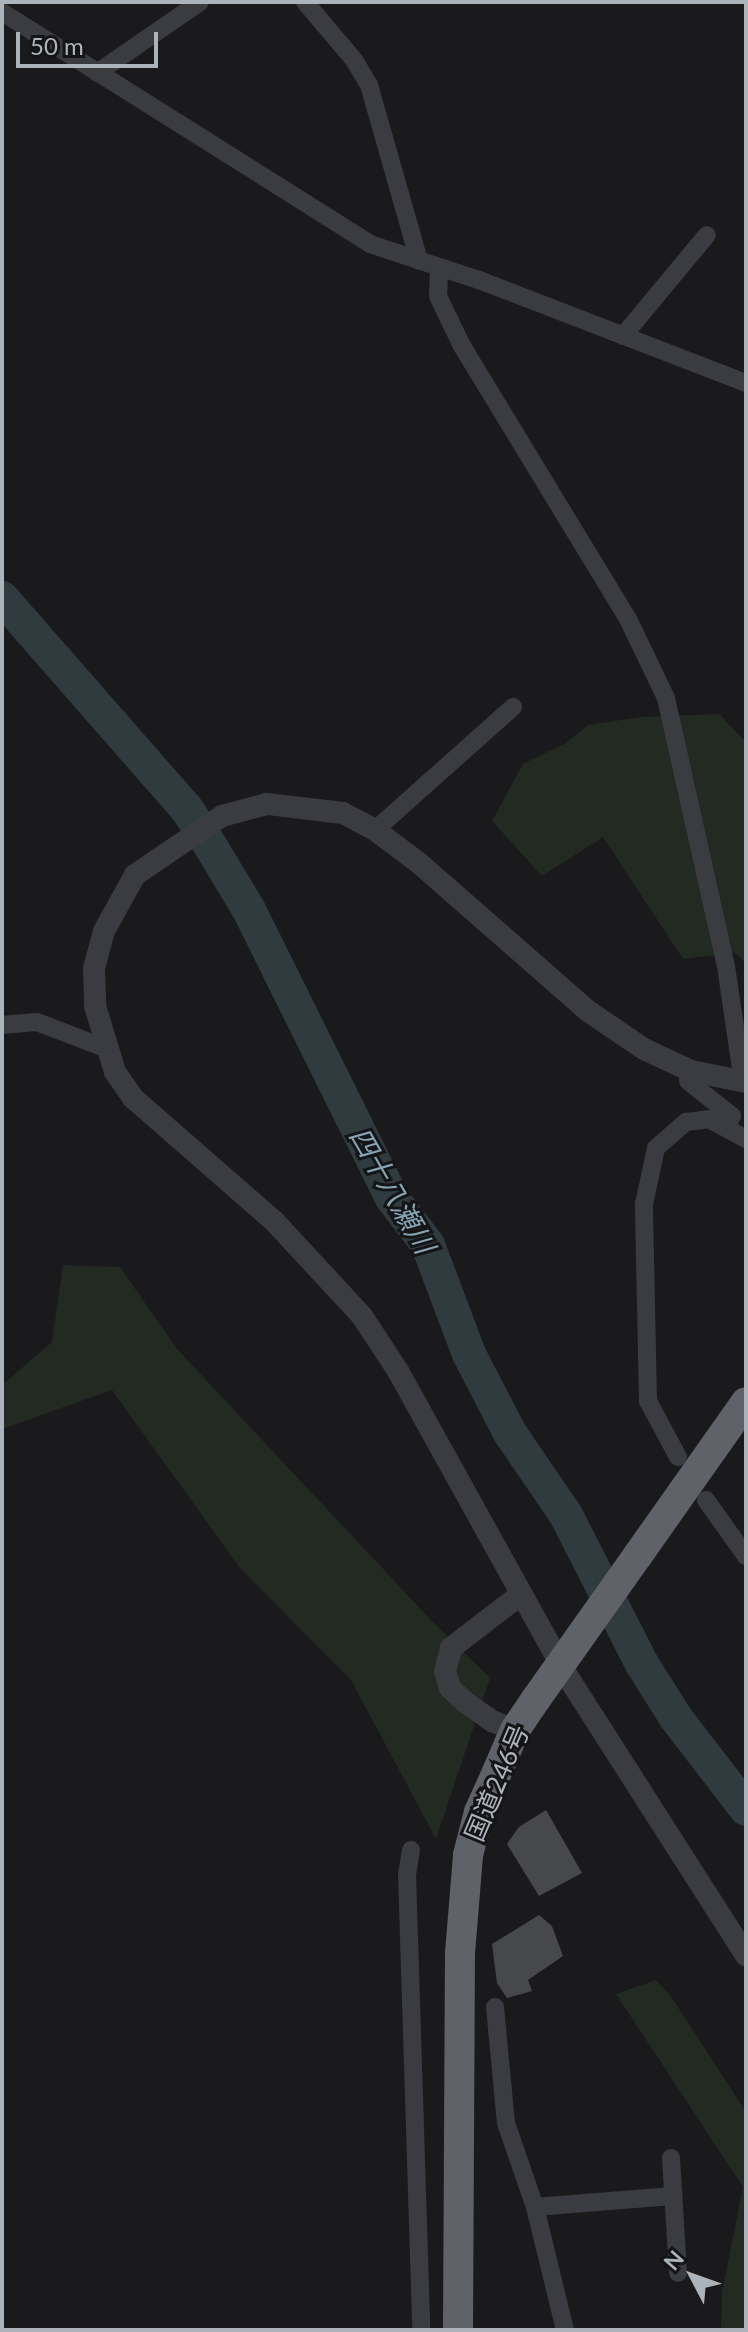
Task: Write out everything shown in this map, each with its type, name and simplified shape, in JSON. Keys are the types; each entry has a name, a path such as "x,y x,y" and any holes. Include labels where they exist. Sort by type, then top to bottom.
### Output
{"highway":[{"name":"国道246号","path":"458,2330 460,1953 468,1855 479,1812 515,1730 746,1402"}],"street":[{"path":"97,73 200,2"},
{"path":"305,2 354,60 369,85 419,261"},
{"path":"2,12 370,244 479,280 746,383"},
{"path":"623,336 707,235"},
{"path":"439,269 438,296 462,346 628,619 666,698 726,966 744,1082 691,1071 644,1049 588,1011 419,863 375,830 343,813 299,806 267,804 222,816 135,875 104,931 94,969 95,1006 105,1048 133,1098 274,1221 362,1316 398,1371 520,1595 746,1955"},
{"path":"375,830 513,707"},
{"path":"2,1025 37,1022 105,1048"},
{"path":"691,1071 688,1081 732,1116 727,1126"},
{"path":"678,1457 648,1401 644,1204 656,1148 686,1122 709,1119 727,1126 746,1139"},
{"path":"706,1500 746,1556"},
{"path":"515,1730 492,1721 465,1702 450,1688 445,1671 451,1648 470,1630 520,1595"},
{"path":"411,1850 407,1874 421,2330"},
{"path":"495,2007 506,2123 535,2207 565,2330"},
{"path":"671,2158 678,2273"},
{"path":"535,2207 673,2196"}],"shaded area":[{"path":"719,714 746,742 746,964 735,953 683,959 603,837 542,876 492,821 523,764 566,743 588,725 641,717"},
{"path":"63,1265 120,1267 177,1349 431,1620 490,1678 436,1839 351,1680 239,1567 112,1390 2,1429 2,1385 52,1342"},
{"path":"656,1980 670,1995 746,2112 746,2330 721,2330 722,2292 743,2187 616,1994"}],"building":[{"path":"546,1810 582,1873 539,1896 507,1844 519,1827"},
{"path":"539,1915 552,1926 563,1956 528,1980 532,1991 507,1998 497,1983 492,1944"}],"waterway":[{"name":"四十八瀬川","path":"2,598 186,808 202,832 249,910 392,1198 428,1245 469,1354 510,1433 566,1515 642,1664 676,1718 746,1809"}]}
